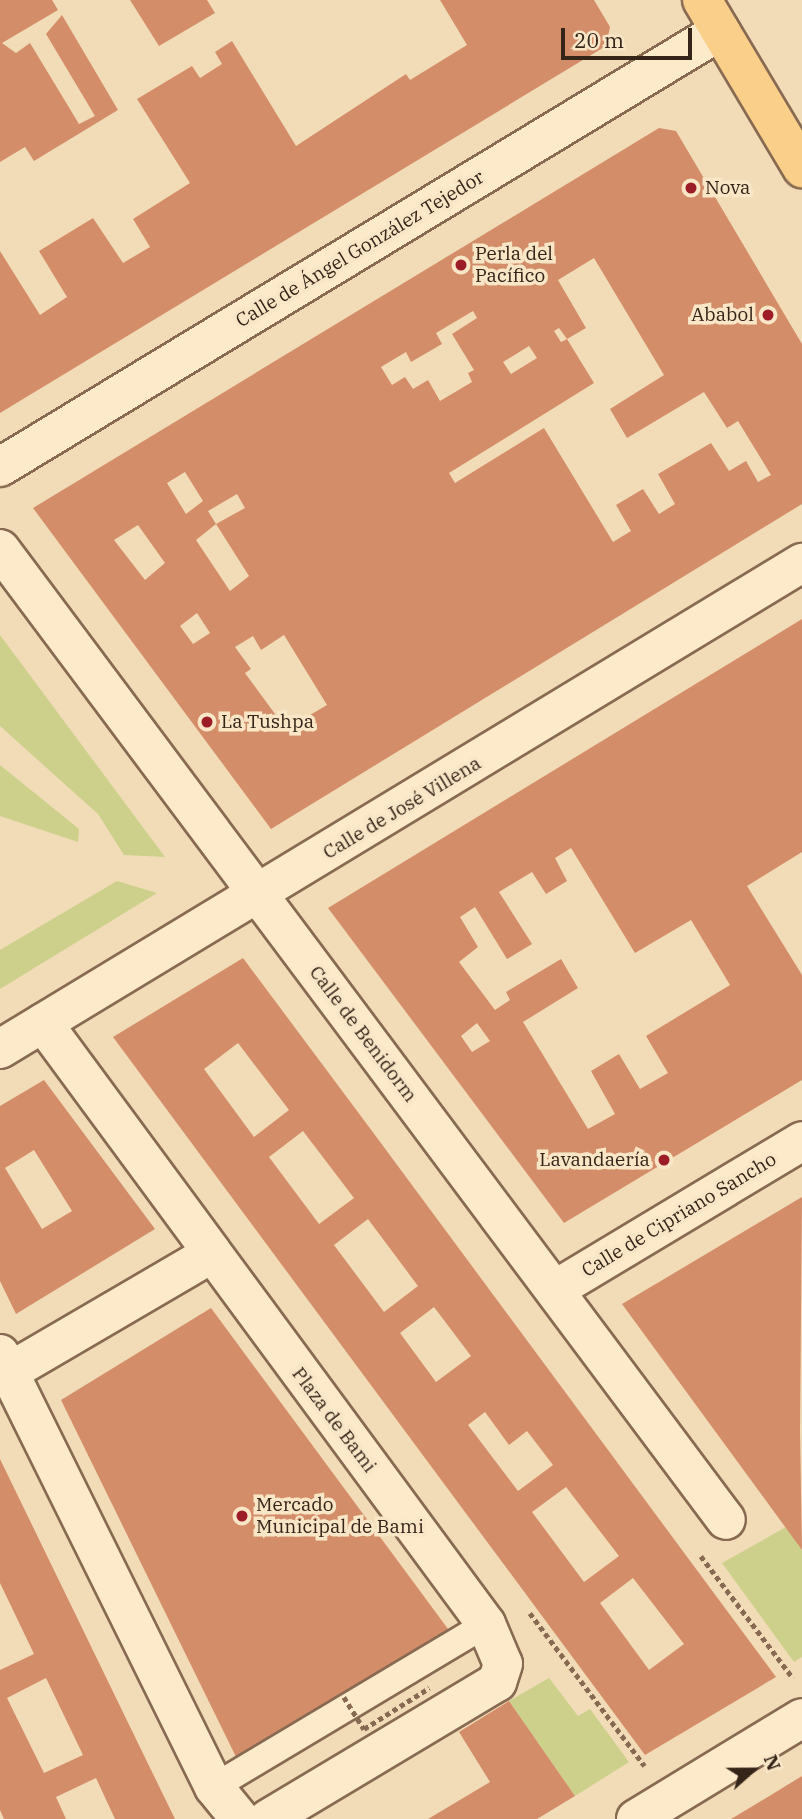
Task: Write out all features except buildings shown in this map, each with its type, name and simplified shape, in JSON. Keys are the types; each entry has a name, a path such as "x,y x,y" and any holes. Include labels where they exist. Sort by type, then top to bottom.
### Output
{"main road":[{"path":"711,15 802,168"}],"street":[{"name":"Calle de Ángel González Tejedor","path":"0,467 711,15"},
{"name":"Calle de Benidorm","path":"0,549 258,896 556,1289 726,1520"},
{"name":"Calle de José Villena","path":"0,1049 258,896 802,563"},
{"name":"Plaza de Bami","path":"43,1023 209,1255 486,1624 503,1664 497,1682 268,1819"},
{"name":"Calle de Cipriano Sancho","path":"556,1289 802,1141"},
{"path":"209,1255 4,1363 214,1787 240,1819"},
{"path":"636,1819 802,1718"}],"lane":[{"path":"214,1787 486,1624"}],"path":[{"path":"696,1549 794,1679"},
{"path":"521,1601 646,1769"},
{"path":"344,1697 363,1729 429,1688"}],"green space":[{"path":"0,635 165,857 124,855 98,814 0,726"},
{"path":"0,765 79,829 78,842 0,816"},
{"path":"117,881 157,893 0,989 0,950"},
{"path":"786,1527 802,1550 802,1657 794,1662 722,1563"},
{"path":"549,1678 578,1716 590,1709 629,1762 575,1796 509,1701"}],"place":[{"name":"Nova","path":"691,188"},
{"name":"Perla del Pacífico","path":"461,265"},
{"name":"Ababol","path":"768,315"},
{"name":"La Tushpa","path":"207,722"},
{"name":"Lavandaería","path":"664,1160"},
{"name":"Mercado Municipal de Bami","path":"242,1516"}]}
